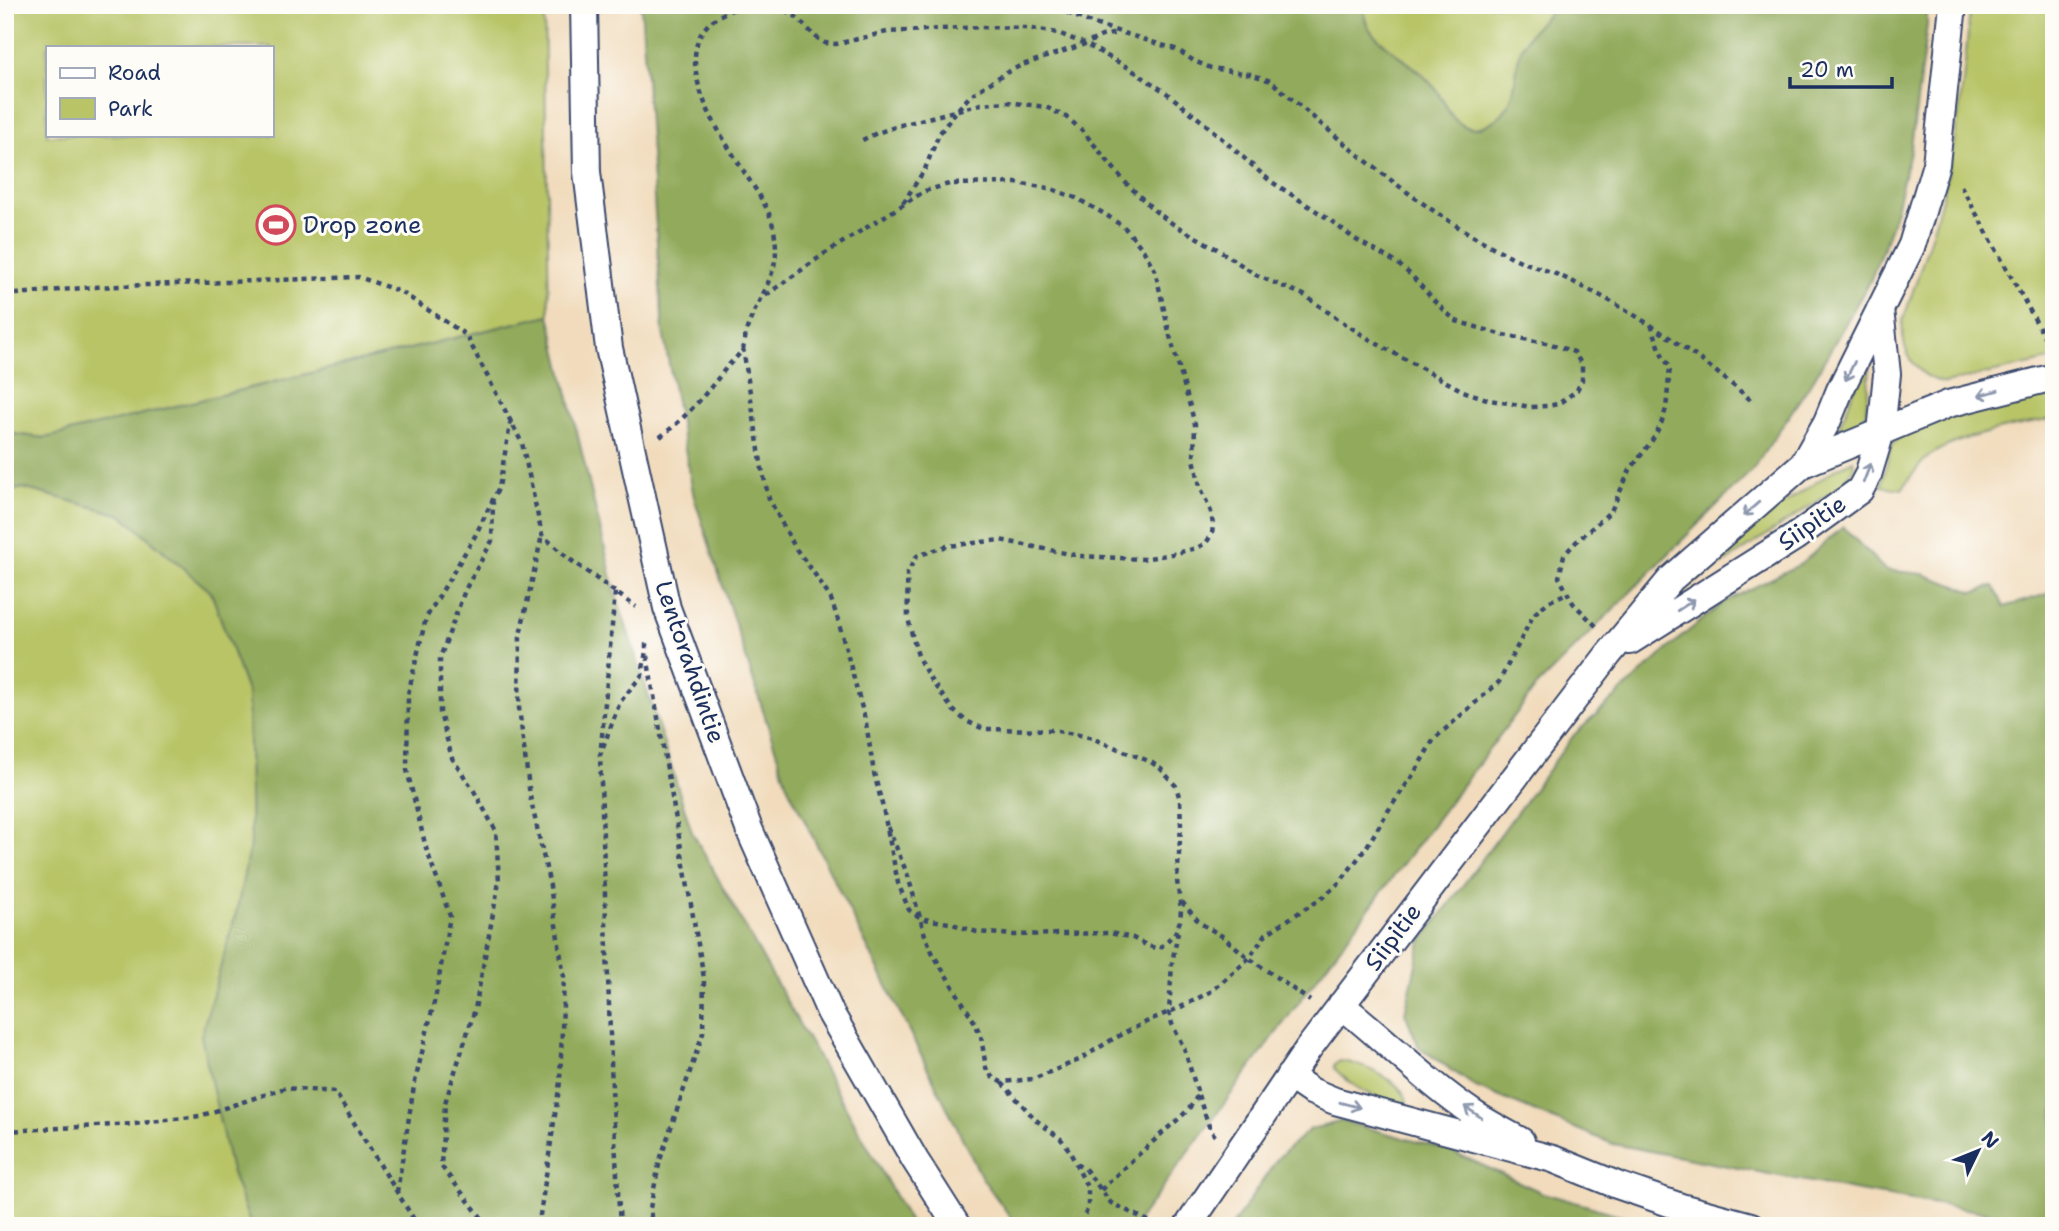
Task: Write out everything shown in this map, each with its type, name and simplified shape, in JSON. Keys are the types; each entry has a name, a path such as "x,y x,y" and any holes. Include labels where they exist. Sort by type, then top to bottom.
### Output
{"street":[{"name":"Lentorahdintie","path":"584,5 587,172 609,348 667,608 749,829 830,1012 915,1160 957,1226"},
{"name":"Siipitie","path":"1188,1226 1336,1011 1613,649 1671,579 1803,464 1827,422 1840,390 1912,245 1936,164 1953,5"},
{"name":"Siipitie","path":"1613,649 1795,537 1860,490 1868,475 1881,432 1887,374 1880,310"},
{"path":"1803,464 1948,404 2054,377"},
{"path":"1336,1011 1380,1036 1474,1114 1553,1160"},
{"path":"1289,1076 1311,1091 1335,1101 1553,1160 1681,1207 1751,1226"}],"path":[{"path":"750,5 738,7 709,21 697,41 695,68 700,90 711,115 760,196 773,224 775,266 747,328 743,348 760,457 769,499 796,549 831,599 866,723 898,883 909,910 919,916 977,932 1013,935 1110,933 1121,934 1156,948 1169,940 1180,921"},
{"path":"777,5 795,16 825,43 836,44 887,32 981,27 1026,28 1058,33 1085,44 1129,68 1168,94 1269,180 1353,238 1397,263 1456,321 1574,352 1580,359 1583,372 1577,390 1558,404 1519,405 1475,396 1372,341 1304,295 1258,276 1173,224 1132,189 1082,130 1066,117 1046,107 1007,102 958,108 877,133 858,142"},
{"path":"1049,5 1090,23 1178,50 1211,68 1250,74 1271,81 1382,173 1452,222 1513,257 1566,278 1650,324 1717,371 1753,402"},
{"path":"900,207 925,169 939,134 971,95 1022,65 1114,33 1125,34"},
{"path":"1938,145 2053,353"},
{"path":"762,298 824,254 925,191 949,184 1016,183 1049,188 1076,198 1124,228 1142,248 1155,270 1170,337 1195,424 1195,459 1200,486 1213,525 1212,534 1197,548 1143,559 1080,556 1000,540 947,546 917,556 911,564 907,573 908,618 919,659 930,679 953,710 966,721 984,729 1053,730 1089,737 1151,762 1170,777 1176,786 1180,800 1181,826 1177,881 1180,921 1172,963 1169,1012 1184,1048 1210,1129 1221,1145 1235,1155"},
{"path":"5,295 94,287 359,277 401,292 466,335 523,443 542,535 520,635 519,708 530,796 550,886 564,977 560,1082 540,1215 541,1226"},
{"path":"1613,649 1573,603 1559,577 1564,555 1611,511 1630,470 1653,439 1666,409 1670,367 1663,357 1650,324"},
{"path":"634,456 676,425 695,407 743,348"},
{"path":"397,1192 414,1086 436,994 450,916 426,848 407,770 408,694 426,618 475,536 499,487 511,419"},
{"path":"488,1226 441,1166 445,1103 475,1009 499,882 496,831 452,758 440,713 440,658 465,590 492,541 493,498"},
{"path":"542,535 568,558 644,614"},
{"path":"615,591 600,755 612,1089 620,1226"},
{"path":"1001,1082 1033,1079 1056,1070 1212,991 1249,958 1266,934 1323,897 1340,882 1366,848 1434,739 1499,682 1534,614 1548,602 1567,593"},
{"path":"600,755 620,702 642,675 646,639"},
{"path":"646,651 705,978 703,1033 660,1160 650,1208 652,1226"},
{"path":"885,821 908,876 933,954 981,1036 986,1068 1036,1120 1061,1139 1088,1189 1088,1206 1082,1226"},
{"path":"1180,898 1200,923 1222,936 1249,958 1336,1011"},
{"path":"5,1131 134,1124 200,1115 285,1088 335,1092 418,1226"},
{"path":"1101,1190 1180,1119 1192,1106 1198,1094"},
{"path":"1075,1164 1086,1170 1111,1203 1159,1226"}],"green space":[{"name":"Drop zone","path":"5,5 544,5 549,315 45,438 5,433"},
{"path":"641,5 1366,5 1364,13 1373,34 1434,87 1457,122 1472,128 1488,124 1506,109 1511,100 1524,43 1537,25 1559,5 1927,5 1927,25 1911,147 1893,221 1871,279 1813,380 1753,469 1537,686 1134,1226 1017,1226 982,1178 787,785 694,497 663,332"},
{"path":"1366,5 1559,5 1527,38 1518,61 1514,91 1506,109 1488,124 1472,128 1455,120 1426,78 1372,33 1364,18"},
{"path":"1970,5 2054,5 2054,359 1945,383 1925,374 1911,360 1904,342 1903,320 1926,254 1950,164 1961,96"},
{"path":"549,315 615,591 692,832 912,1226 251,1226 230,1167 201,1036 237,909 251,841 248,694 211,592 122,515 23,488 5,492 5,433 45,438"},
{"path":"1864,367 1870,368 1865,419 1860,428 1838,433"},
{"path":"2054,389 2054,418 1951,444 1926,459 1902,489 1881,486 1891,447 1900,436 1950,417"},
{"path":"1853,460 1854,466 1845,483 1694,583 1690,582 1752,526"},
{"path":"23,488 122,515 211,592 248,694 251,841 237,909 230,1167 251,1226 5,1226 5,492"},
{"path":"1843,527 1885,570 1923,574 1974,592 1994,586 2004,607 2054,592 2054,1218 2025,1219 1853,1190 1613,1144 1476,1087 1419,1047 1405,1013 1421,942 1574,735 1680,638 1724,602 1801,564"},
{"path":"1338,1061 1380,1074 1399,1088 1407,1104 1386,1100 1359,1089 1335,1069 1334,1065"},
{"path":"1342,1121 1451,1151 1543,1193 1658,1226 1232,1226 1278,1158 1309,1130"}],"place":[{"name":"Drop zone","path":"276,225"}]}
